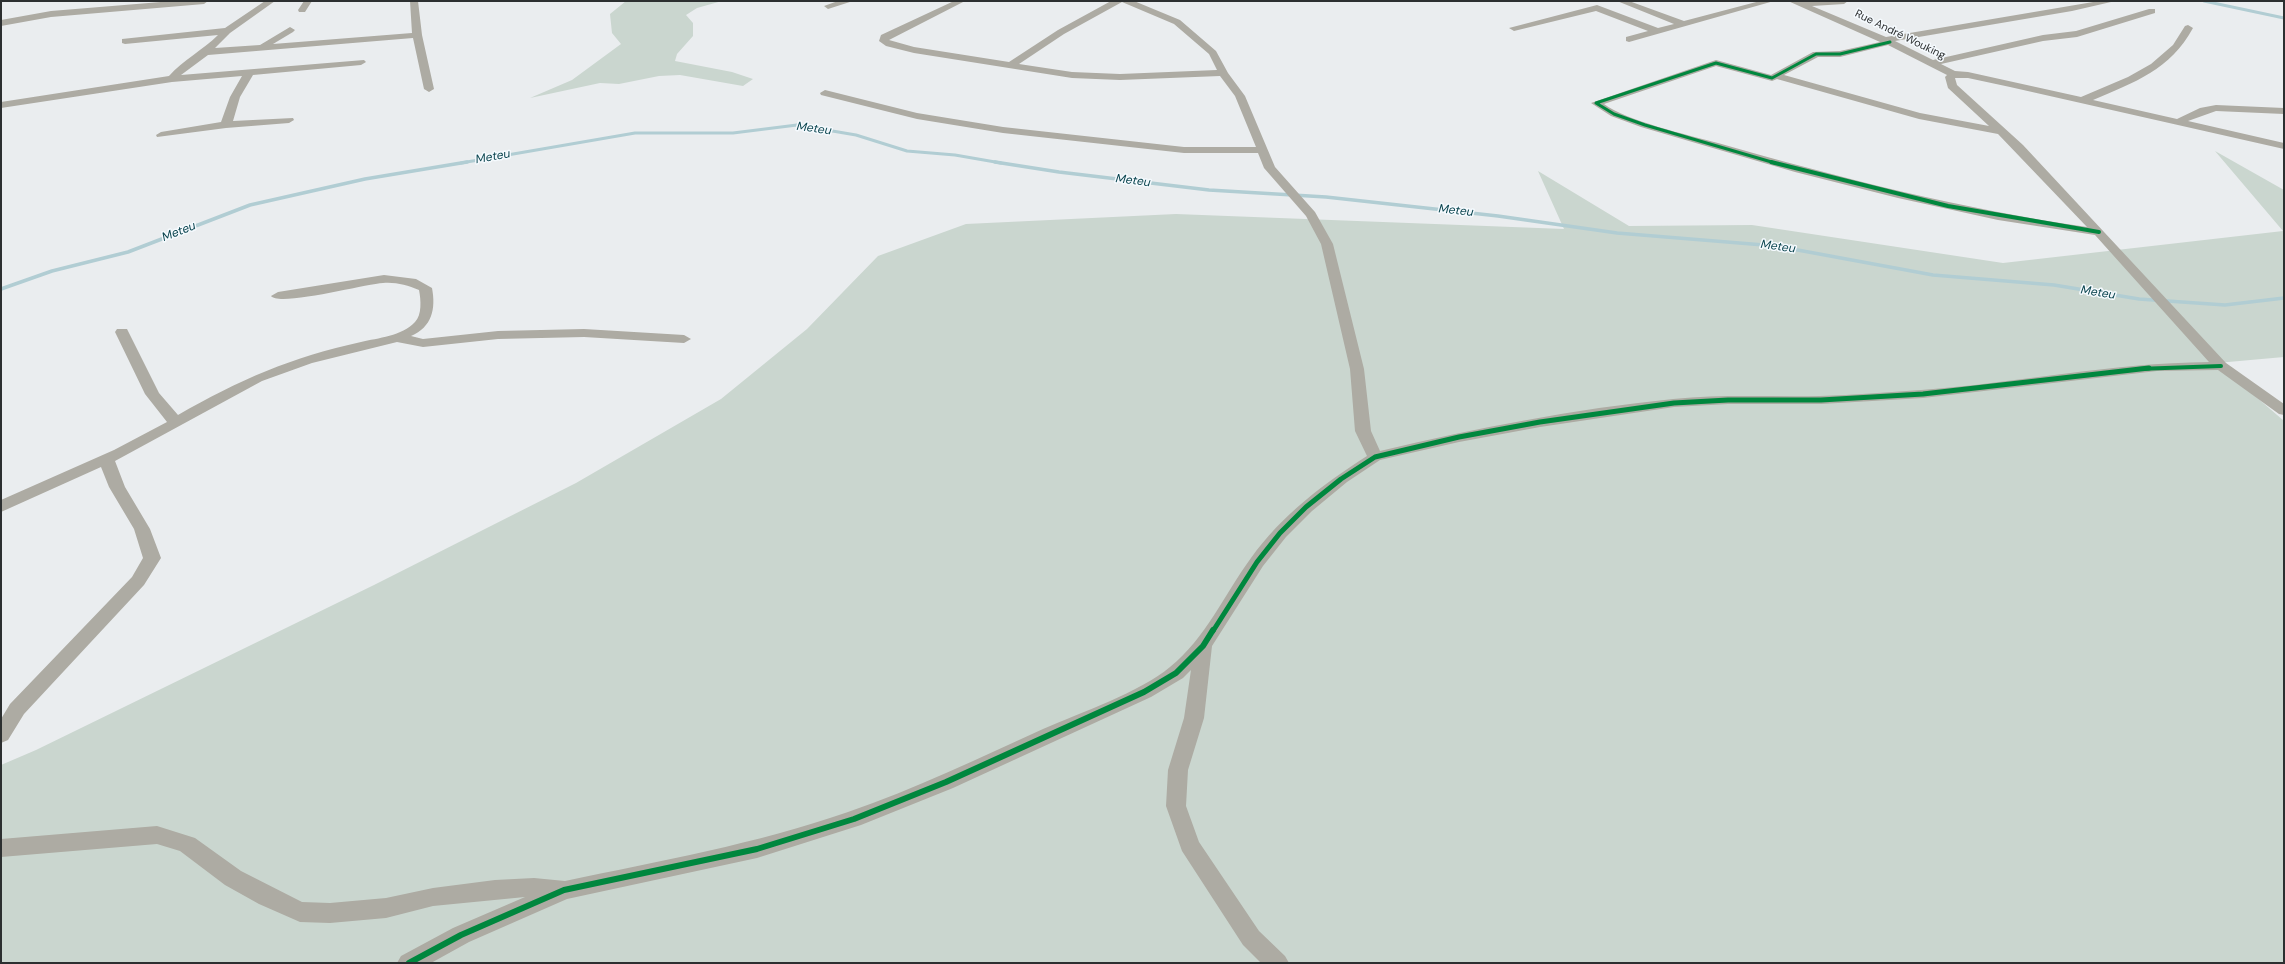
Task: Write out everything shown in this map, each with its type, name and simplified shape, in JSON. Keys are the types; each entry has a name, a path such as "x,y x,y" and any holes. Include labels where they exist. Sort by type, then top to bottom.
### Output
{"street":[{"path":"51,14 55,1"},
{"path":"1,23 51,14 204,1"},
{"path":"172,80 180,70 206,52 227,31 271,1"},
{"path":"302,10 308,1"},
{"path":"414,1 417,35 429,89"},
{"path":"828,6 849,1"},
{"path":"961,1 905,26 884,38 884,41 889,44 914,50 1072,74 1120,78 1223,73"},
{"path":"1011,65 1061,32 1118,1"},
{"path":"1126,1 1177,22 1192,33 1213,53 1223,73 1240,96 1270,168 1310,215 1327,244 1357,369 1363,431 1375,457"},
{"path":"1621,1 1682,24"},
{"path":"1629,39 1770,1"},
{"path":"1796,3 1844,1"},
{"path":"2099,232 1951,206 1886,192 1672,134 1636,122 1596,103 1716,63 1769,78 1776,76 1816,54 1840,54 1888,41 1922,35 1962,25 2075,9 2107,2"},
{"name":"Rue André Wouking","path":"1796,3 1888,41 1932,62 1952,74"},
{"path":"1514,28 1597,8 1656,31"},
{"path":"1932,62 2001,49 2043,38 2077,34 2152,11"},
{"path":"2083,100 2120,85 2162,61 2176,48 2188,28"},
{"path":"261,48 290,30"},
{"path":"125,41 227,31"},
{"path":"206,52 385,39 417,35"},
{"path":"1,105 172,80 361,62"},
{"path":"226,125 234,97 250,73"},
{"path":"2284,146 1968,75 1952,74 1950,77 1952,86 2001,131 2099,232 2176,315 2202,348 2222,366 2284,412"},
{"path":"1776,76 1919,116 2001,131"},
{"path":"825,93 917,116 1003,130 1184,150 1262,150"},
{"path":"2179,122 2198,112 2215,108 2240,107 2284,111"},
{"path":"162,135 226,125 289,120"},
{"path":"1,507 42,486 107,459 239,388 275,371 331,353 394,337 415,328 423,321 428,301 425,288 413,280 388,279 349,284 312,292 278,296"},
{"path":"122,332 152,394 176,423"},
{"path":"394,337 423,343 498,335 584,333 684,339"},
{"path":"409,963 461,935 564,890 757,849 854,819 946,782 1144,692 1176,673 1203,646 1257,562 1280,533 1306,507 1341,479 1375,457 1540,422 1674,403 1728,400 1821,400 1923,394 2111,371 2156,367 2222,366"},
{"path":"1,735 17,709 118,604 138,581 152,558 142,528 124,500 108,468 107,459"},
{"path":"1203,646 1194,718 1178,770 1176,806 1194,852 1251,938 1277,963"},
{"path":"1,848 157,835 187,844 233,878 267,897 300,912 330,913 386,908 433,897 496,889 534,887 564,890"}],"shaded area":[{"path":"626,1 722,1 697,8 686,15 693,23 693,36 677,54 675,61 732,72 753,79 743,86 680,75 659,76 619,84 600,83 530,98 572,80 621,44 612,33 610,14"},
{"path":"2215,151 2284,190 2284,357 2217,363 2284,421 2284,963 1,963 1,765 36,750 374,585 576,483 721,399 807,329 878,256 966,224 1176,214 1564,229 1538,171 1629,226 1752,225 2003,263 2283,231"}],"waterway":[{"name":"Meteu","path":"2204,1 2284,18"},
{"name":"Meteu","path":"461,163 635,133 733,133 797,125 856,135 907,151 955,155 997,162"},
{"name":"Meteu","path":"461,163 467,162"},
{"name":"Meteu","path":"997,162 1059,172 1209,190 1326,197 1498,216 1617,233 1776,246 1933,275 2054,285 2139,299 2225,305 2284,298"},
{"name":"Meteu","path":"1,289 52,271 128,252 250,205 365,179 461,163"}],"cycle path":[{"path":"1890,42 1840,54 1816,54 1772,78 1716,63 1596,103 1614,114 1662,130 1750,156 1848,182 1948,206 1998,216 2099,232"},
{"path":"409,963 461,935 564,890 757,849 854,819 946,782 1144,692 1176,673 1203,646 1257,562 1280,533 1306,507 1341,479 1375,457 1459,437 1540,422 1674,403 1728,400 1821,400 1923,394 2111,371 2157,367 2221,366"}]}
